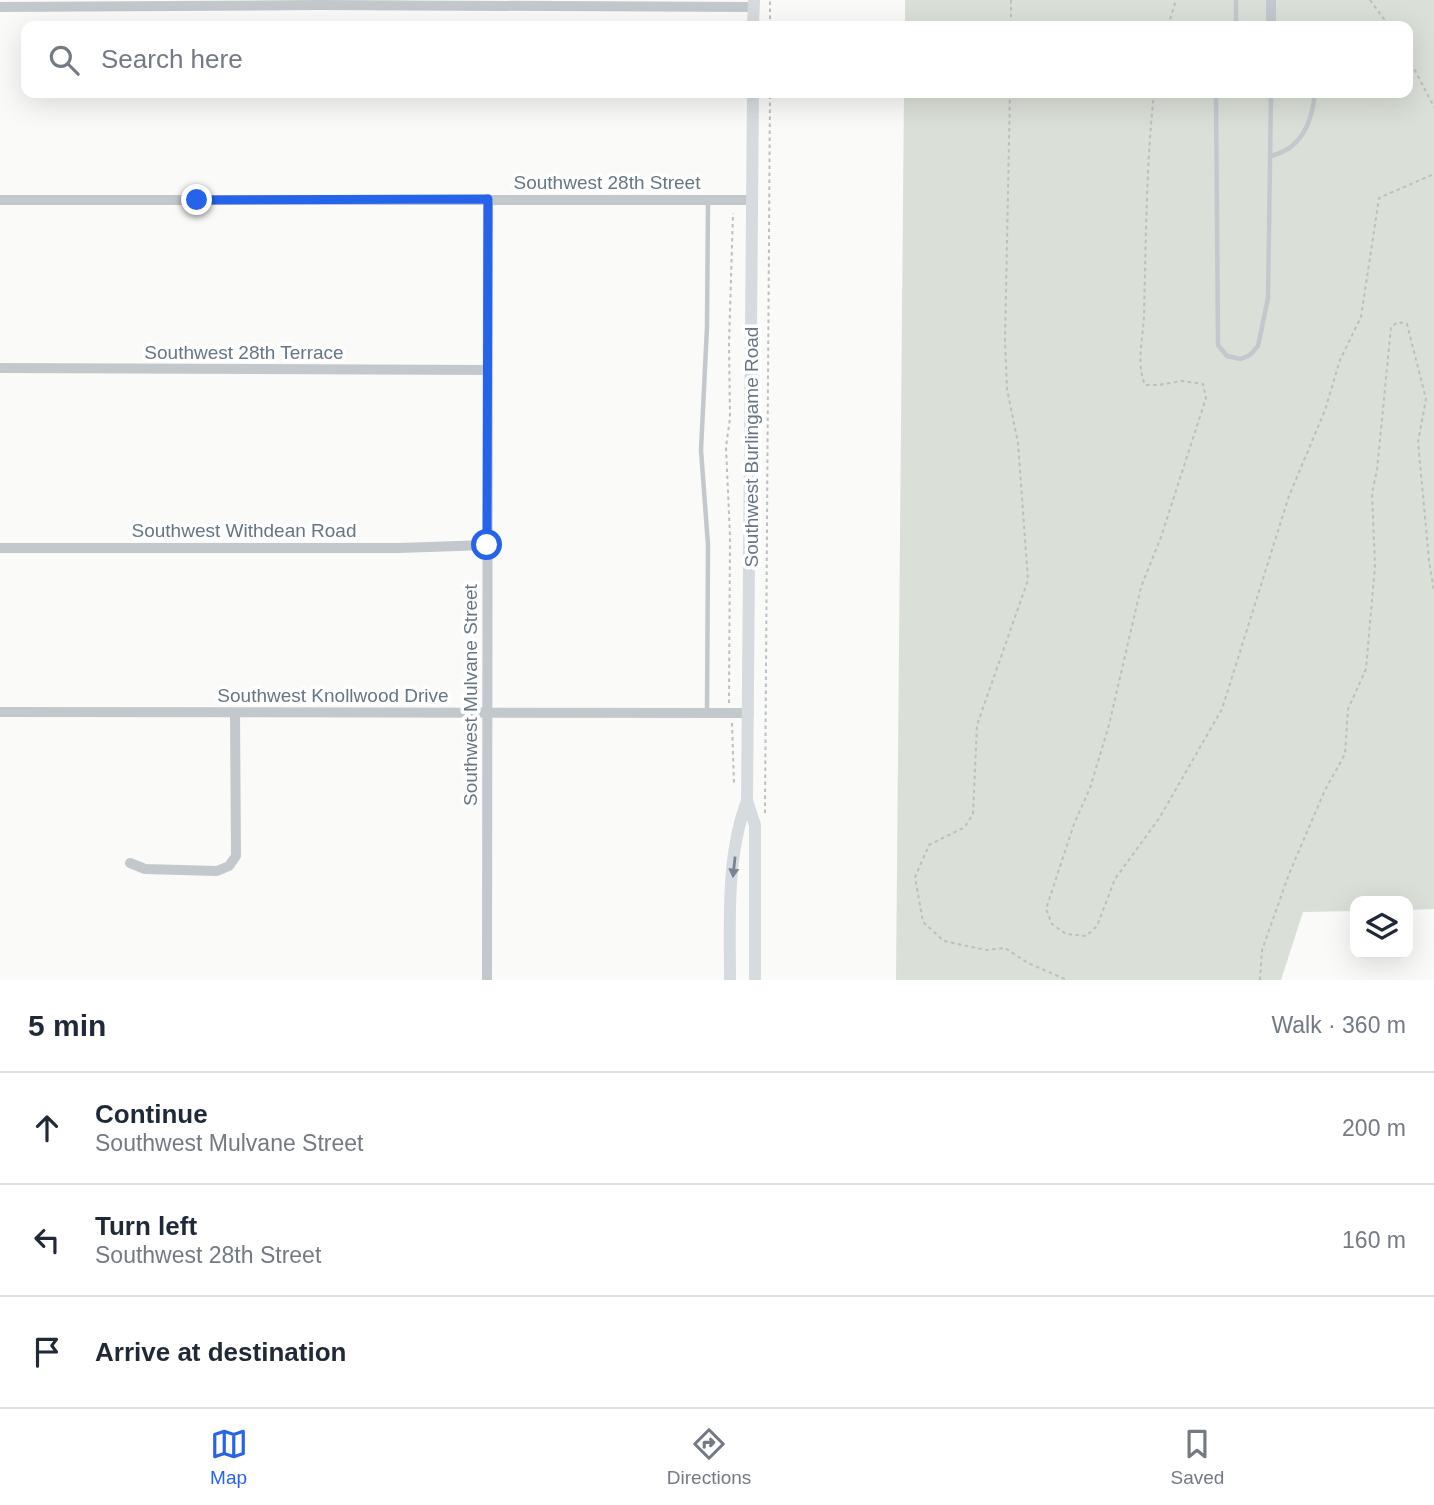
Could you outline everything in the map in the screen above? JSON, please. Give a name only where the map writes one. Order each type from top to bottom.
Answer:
[{"type":"main road","name":"Southwest Burlingame Road","points":[[730,980],[733,883],[740,820],[747,801],[753,98]]},
{"type":"main road","name":"Southwest Burlingame Road","points":[[747,801],[755,825],[755,980]]},
{"type":"street","points":[[1270,0],[1271,21]]},
{"type":"street","points":[[0,7],[219,3],[753,4]]},
{"type":"street","name":"Southwest Mulvane Street","points":[[487,980],[488,199]]},
{"type":"street","name":"Southwest 28th Street","points":[[0,200],[752,200]]},
{"type":"street","name":"Southwest 28th Terrace","points":[[0,368],[488,370]]},
{"type":"street","name":"Southwest Withdean Road","points":[[0,548],[399,548],[487,545]]},
{"type":"street","name":"Southwest Knollwood Drive","points":[[0,712],[749,713]]},
{"type":"street","points":[[130,863],[145,869],[217,871],[232,863],[236,856],[235,712]]},
{"type":"lane","points":[[1236,0],[1236,21]]},
{"type":"lane","points":[[1216,98],[1218,345],[1227,356],[1241,359],[1250,355],[1258,346],[1268,298],[1271,98]]},
{"type":"lane","points":[[1270,156],[1287,150],[1303,135],[1314,109],[1315,98]]},
{"type":"lane","points":[[707,713],[708,545],[701,450],[707,327],[708,200]]},
{"type":"path","points":[[770,0],[770,21]]},
{"type":"path","points":[[1011,0],[1012,21]]},
{"type":"path","points":[[1169,21],[1175,0]]},
{"type":"path","points":[[1370,0],[1385,21]]},
{"type":"path","points":[[1413,67],[1434,107]]},
{"type":"path","points":[[765,814],[770,98]]},
{"type":"path","points":[[1010,98],[1005,340],[1007,389],[1018,443],[1028,580],[977,725],[973,814],[965,827],[929,845],[915,877],[923,922],[944,941],[986,950],[1005,948],[1028,963],[1067,980]]},
{"type":"path","points":[[1154,98],[1144,243],[1144,317],[1140,373],[1145,385],[1182,381],[1203,384],[1206,397],[1161,537],[1141,587],[1109,725],[1090,788],[1074,824],[1046,909],[1052,924],[1066,934],[1086,936],[1097,926],[1115,879],[1160,817],[1222,709],[1289,496],[1325,410],[1340,359],[1362,317],[1379,198],[1434,174]]},
{"type":"path","points":[[733,213],[730,418],[726,447],[730,536],[729,697],[734,734],[734,794]]},
{"type":"path","points":[[1260,980],[1262,950],[1289,874],[1325,790],[1345,754],[1348,709],[1366,669],[1375,566],[1372,493],[1377,471],[1391,327],[1398,322],[1406,324],[1426,400],[1418,442],[1434,591]]},
{"type":"shaded area","points":[[905,0],[1434,0],[1434,909],[1413,910],[1413,896],[1350,896],[1350,911],[1303,912],[1281,980],[896,980],[904,98],[1413,98],[1413,21],[905,21]]},
{"type":"route","points":[[197,200],[488,199],[487,545]]}]
